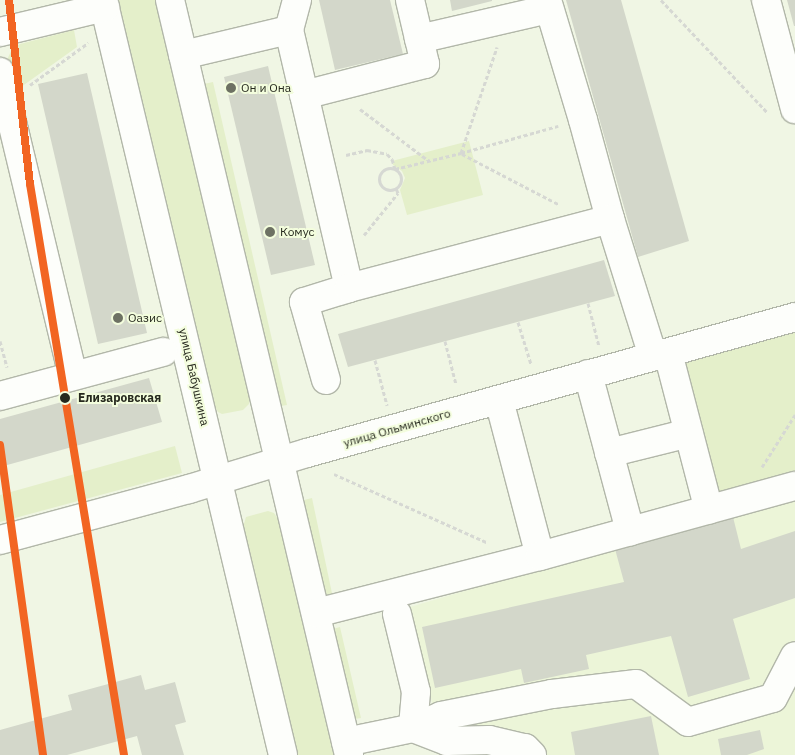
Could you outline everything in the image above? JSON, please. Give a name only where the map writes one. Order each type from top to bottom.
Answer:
[{"type":"street","points":[[170,0],[347,748],[413,728],[441,716],[552,694],[636,684],[688,722],[774,698],[795,656]]},
{"type":"street","points":[[297,0],[289,30],[349,288]]},
{"type":"street","points":[[304,95],[425,64],[410,0]]},
{"type":"street","points":[[766,0],[795,109]]},
{"type":"street","points":[[0,32],[104,4]]},
{"type":"street","name":"улица Бабушкина","points":[[104,4],[219,480],[283,755]]},
{"type":"street","points":[[419,39],[548,4],[610,219],[689,433],[709,510]]},
{"type":"street","points":[[183,55],[289,30]]},
{"type":"street","points":[[0,72],[73,375]]},
{"type":"street","points":[[326,380],[304,302],[349,288],[610,219]]},
{"type":"street","name":"улица Ольминского","points":[[0,540],[795,317]]},
{"type":"street","points":[[0,396],[163,352]]},
{"type":"street","points":[[596,372],[610,453],[630,532]]},
{"type":"street","points":[[499,400],[540,556]]},
{"type":"street","points":[[610,453],[689,433]]},
{"type":"street","points":[[316,612],[540,556],[795,486]]},
{"type":"street","points":[[397,614],[416,692],[413,728]]},
{"type":"street","points":[[413,728],[448,741],[490,740],[524,748],[532,755]]},
{"type":"path","points":[[661,0],[769,113]]},
{"type":"path","points":[[7,102],[88,42]]},
{"type":"path","points":[[461,154],[498,45]]},
{"type":"path","points":[[332,88],[429,161]]},
{"type":"path","points":[[396,188],[385,189],[379,180],[384,170],[461,154],[583,120]]},
{"type":"path","points":[[319,161],[367,150],[379,152],[387,154],[392,159],[395,169],[401,178],[396,188],[398,193],[369,231],[341,254]]},
{"type":"path","points":[[461,154],[567,209]]},
{"type":"path","points":[[588,303],[596,372]]},
{"type":"path","points":[[518,322],[538,388]]},
{"type":"path","points":[[445,341],[463,409]]},
{"type":"path","points":[[375,360],[393,429]]},
{"type":"path","points":[[741,501],[795,415]]},
{"type":"path","points":[[328,474],[336,474],[489,543]]},
{"type":"shaded area","points":[[118,0],[156,0],[250,398],[249,404],[243,410],[222,414],[218,412],[213,403]]},
{"type":"shaded area","points":[[74,30],[77,47],[14,92],[6,62],[12,49],[20,44]]},
{"type":"shaded area","points":[[213,82],[287,405],[281,406],[204,84]]},
{"type":"shaded area","points":[[469,141],[483,195],[407,215],[400,190],[405,178],[402,171],[393,165],[392,161]]},
{"type":"shaded area","points":[[795,331],[795,476],[717,497],[680,363]]},
{"type":"shaded area","points":[[175,446],[182,473],[0,522],[0,495]]},
{"type":"shaded area","points":[[795,497],[795,755],[444,755],[410,607],[732,513]]},
{"type":"shaded area","points":[[312,498],[333,598],[326,599],[304,500]]},
{"type":"shaded area","points":[[268,511],[274,513],[278,519],[334,755],[296,755],[243,527],[246,517]]},
{"type":"shaded area","points":[[340,627],[361,718],[355,719],[333,629]]},
{"type":"building","points":[[319,0],[390,0],[403,54],[335,70]]},
{"type":"building","points":[[450,0],[492,0],[492,1],[452,11]]},
{"type":"building","points":[[566,0],[621,0],[689,241],[638,257]]},
{"type":"building","points":[[787,0],[795,0],[795,26],[794,26]]},
{"type":"building","points":[[268,66],[315,265],[271,275],[224,77]]},
{"type":"building","points":[[87,73],[147,333],[98,344],[38,84]]},
{"type":"building","points":[[604,260],[615,296],[348,367],[338,334]]},
{"type":"building","points":[[149,378],[162,422],[0,467],[0,419]]},
{"type":"building","points":[[733,517],[741,549],[795,531],[795,598],[733,619],[750,679],[688,697],[671,636],[586,655],[589,669],[524,683],[521,669],[435,688],[422,627],[624,582],[615,549]]},
{"type":"building","points":[[141,675],[145,690],[175,682],[186,722],[175,725],[184,755],[142,755],[137,736],[67,755],[0,755],[0,730],[72,710],[68,695]]},
{"type":"building","points":[[651,716],[659,755],[575,755],[571,732]]},
{"type":"building","points":[[760,730],[764,749],[747,755],[721,755],[718,739]]},
{"type":"transit line","points":[[9,0],[30,184],[124,755]]},
{"type":"transit line","points":[[0,445],[43,755]]},
{"type":"place","name":"Он и Она","points":[[231,88]]},
{"type":"place","name":"Комус","points":[[270,232]]},
{"type":"place","name":"Оазис","points":[[118,318]]},
{"type":"place","name":"Елизаровская","points":[[65,398]]}]
